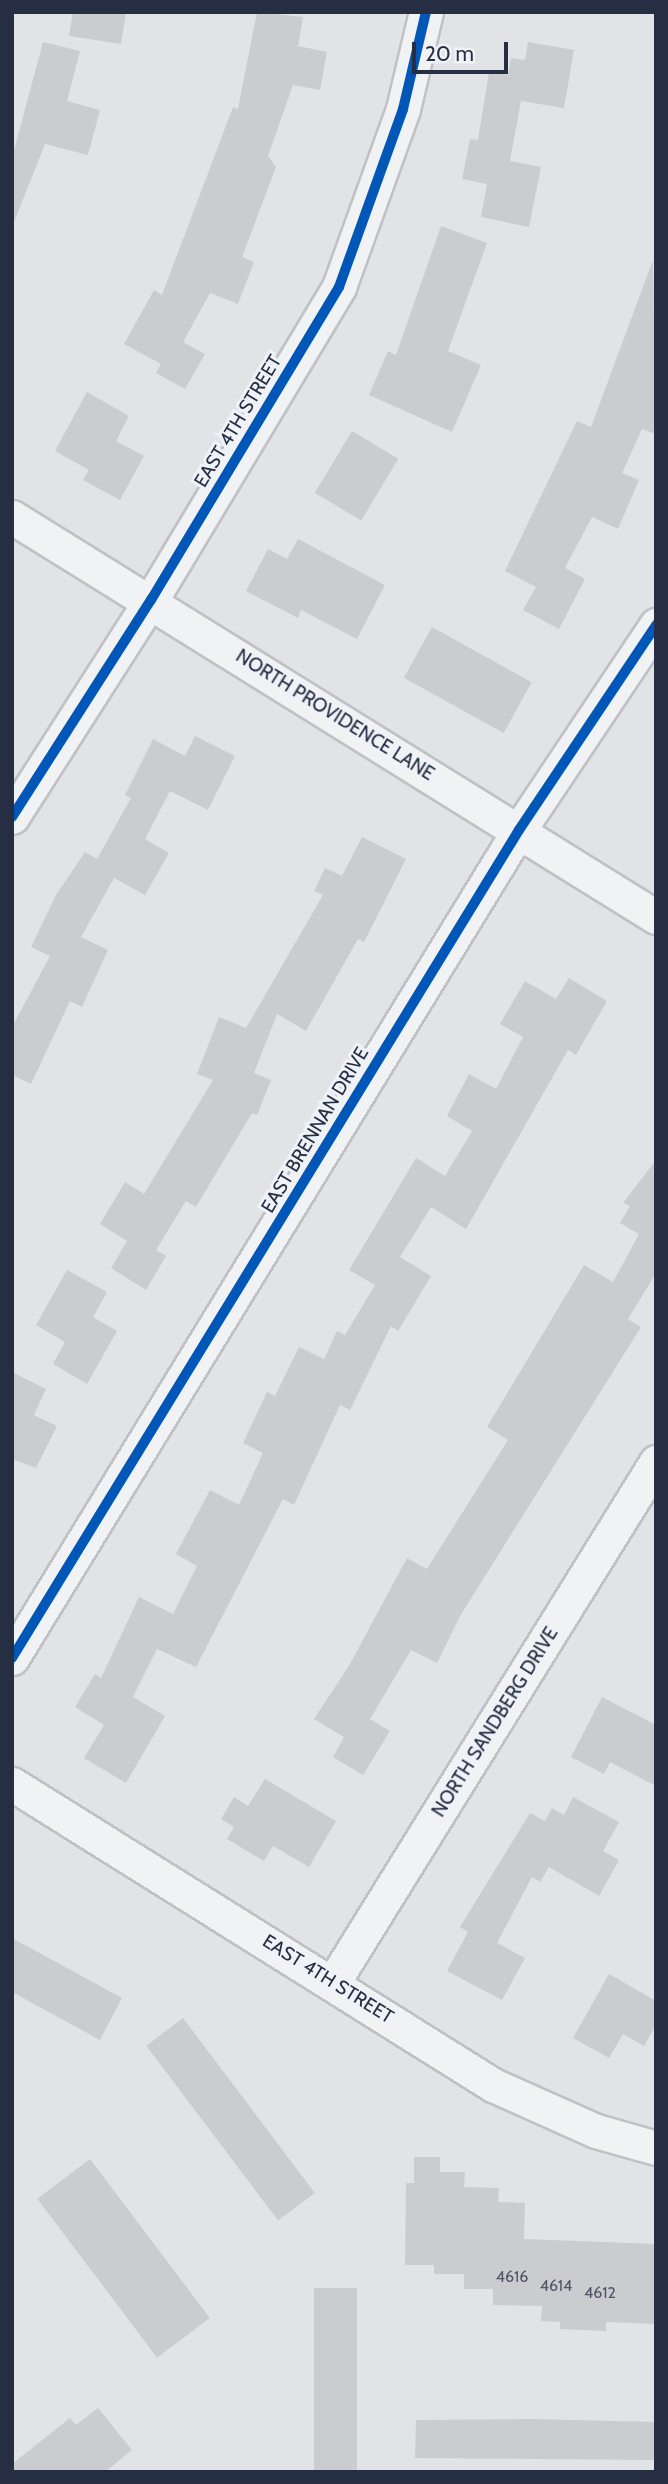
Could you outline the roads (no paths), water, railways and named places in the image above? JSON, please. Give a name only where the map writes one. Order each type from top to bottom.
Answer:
[{"type":"street","name":"EAST 4TH STREET","points":[[12,817],[151,600],[339,286],[403,109],[426,12]]},
{"type":"street","name":"NORTH PROVIDENCE LANE","points":[[12,517],[151,600],[656,917]]},
{"type":"street","name":"EAST BRENNAN DRIVE","points":[[12,1658],[519,830],[656,625]]},
{"type":"street","name":"NORTH SANDBERG DRIVE","points":[[334,1981],[656,1462]]},
{"type":"street","name":"EAST 4TH STREET","points":[[12,1784],[334,1981],[493,2085],[596,2131],[656,2148]]}]
